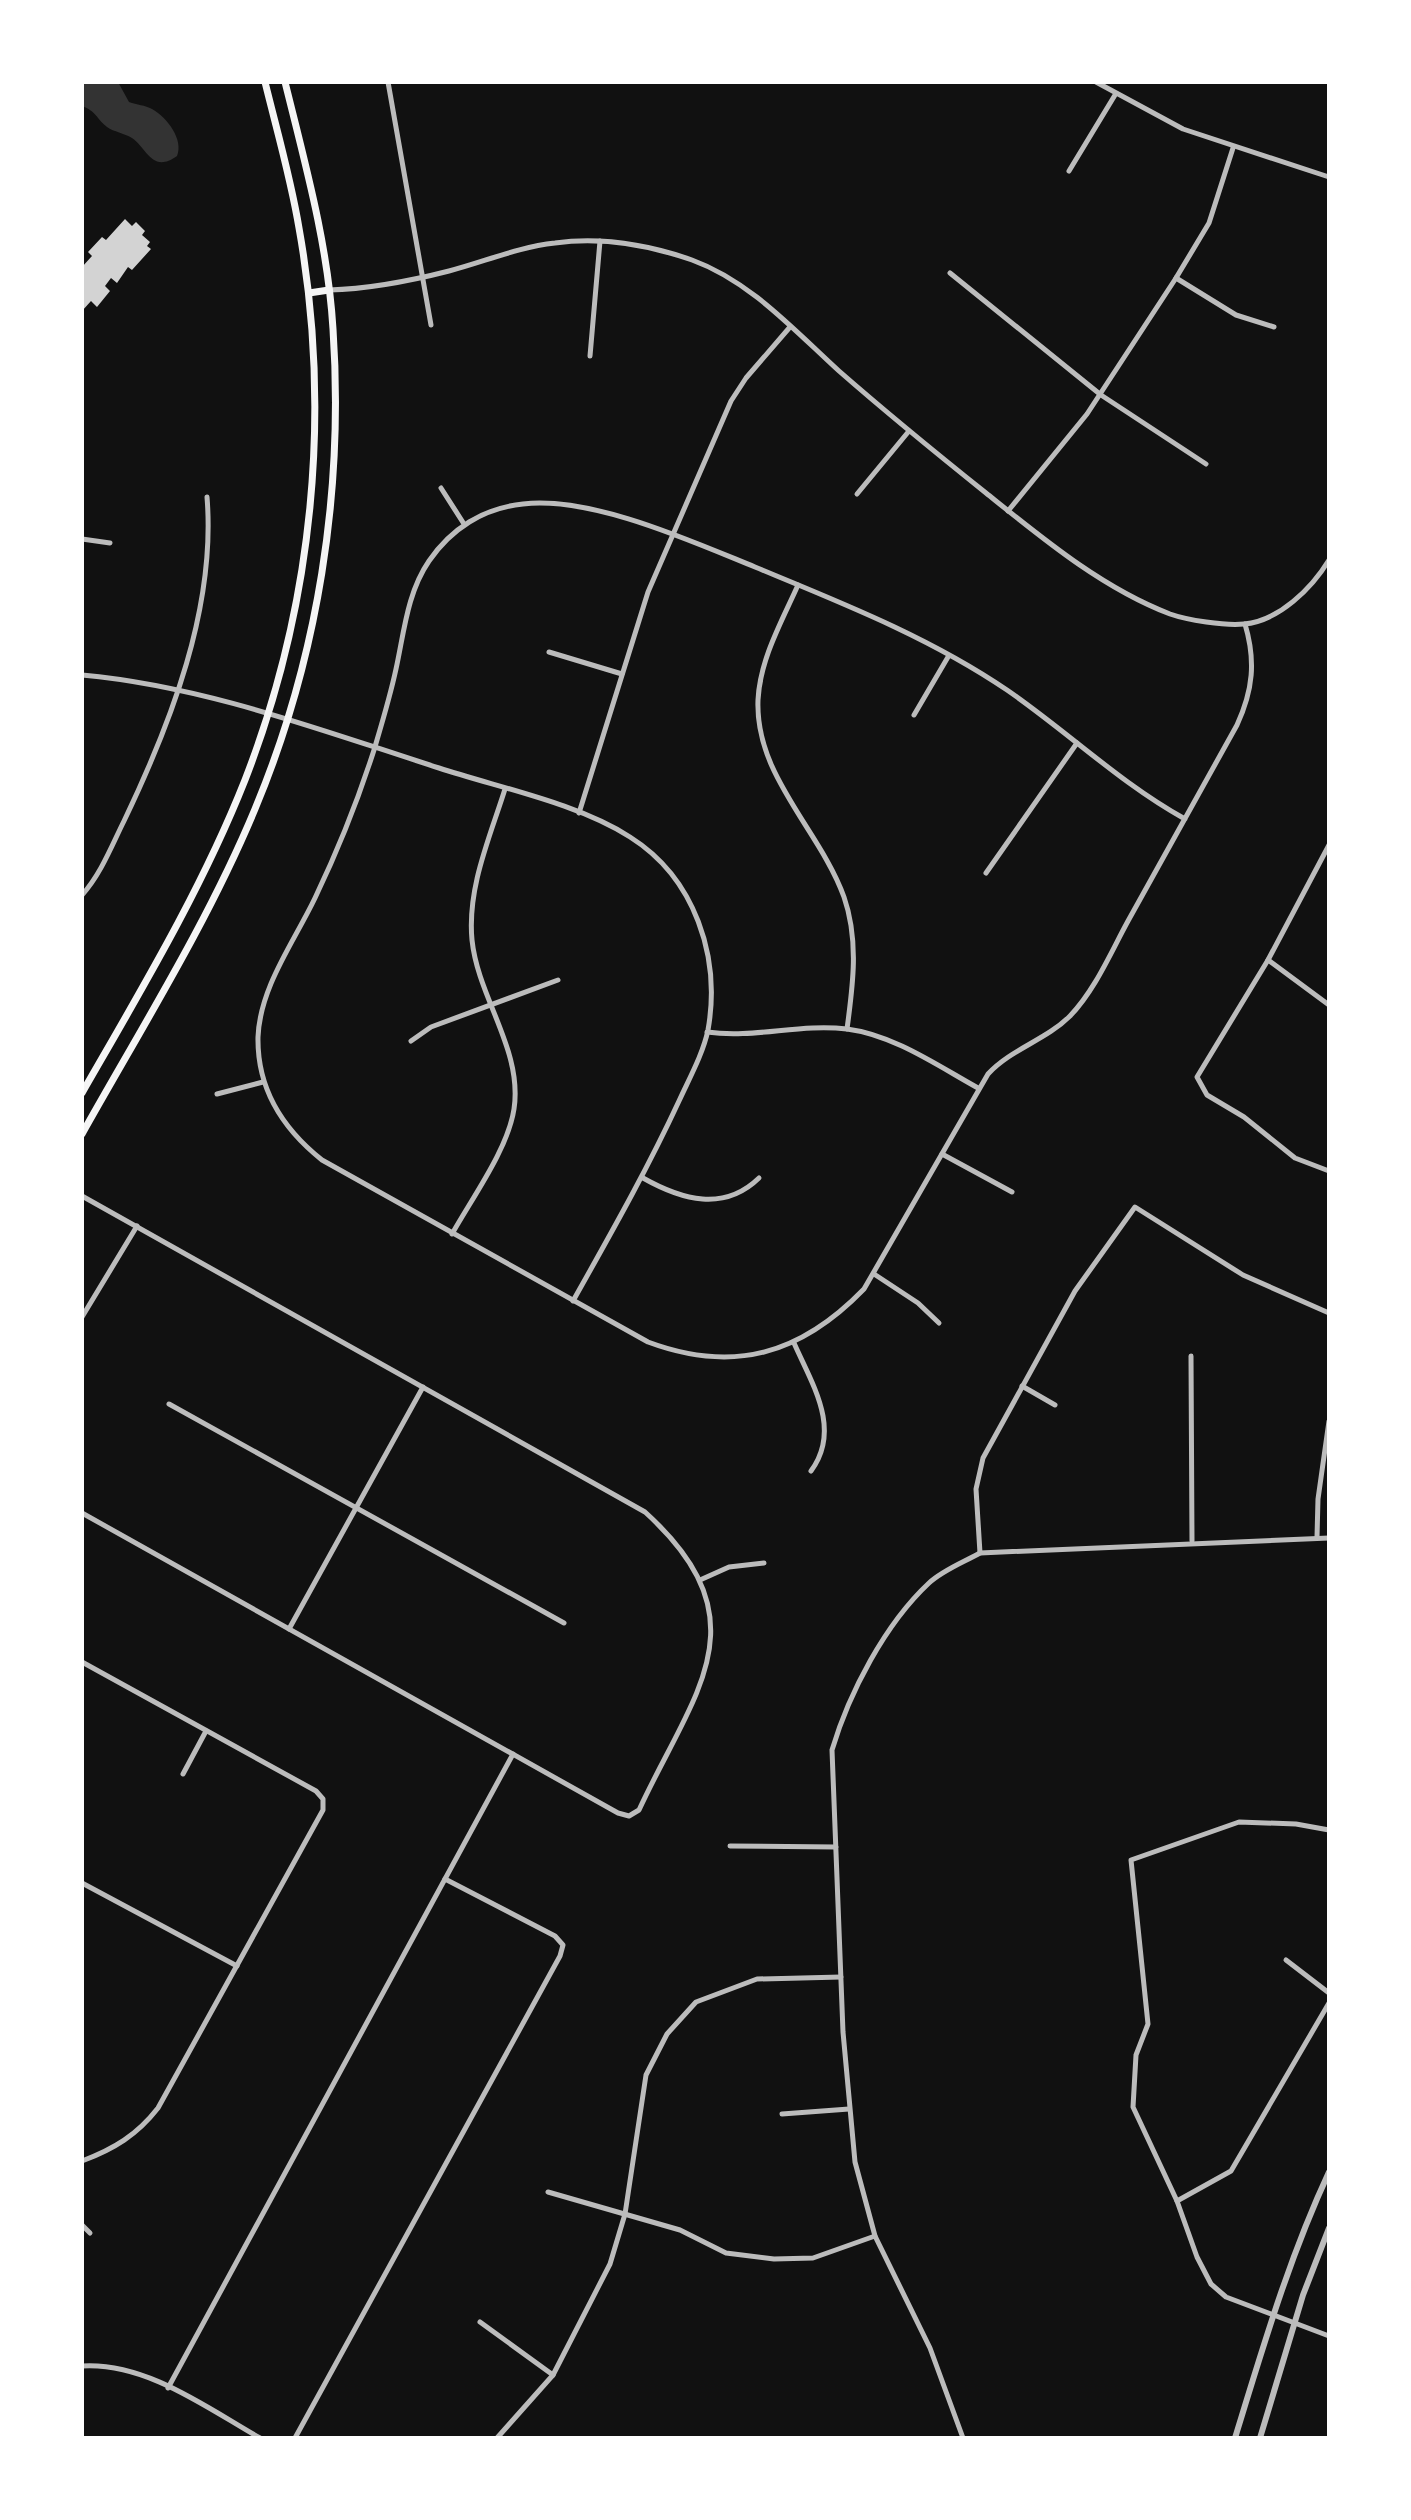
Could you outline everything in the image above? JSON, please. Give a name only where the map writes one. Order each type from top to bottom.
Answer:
[{"type":"main road","points":[[82,1093],[204,871],[245,780],[266,715],[302,576],[314,473],[314,381],[309,293],[299,227],[265,82]]},
{"type":"main road","points":[[82,1134],[215,895],[255,810],[287,721],[310,640],[328,528],[335,417],[333,327],[318,223],[285,82]]},
{"type":"main road","points":[[309,293],[329,290]]},
{"type":"street","points":[[388,82],[431,325]]},
{"type":"street","points":[[1096,82],[1115,95],[1183,130],[1329,177]]},
{"type":"street","points":[[1069,171],[1115,95]]},
{"type":"street","points":[[1009,511],[1101,395],[1209,223],[1233,148]]},
{"type":"street","points":[[329,290],[422,278],[532,246],[600,241],[646,247],[714,270],[751,294],[909,431],[1009,511],[1077,562],[1160,610],[1195,620],[1245,624],[1296,600],[1317,579],[1329,560]]},
{"type":"street","points":[[590,356],[600,241]]},
{"type":"street","points":[[950,273],[1101,395],[1206,464]]},
{"type":"street","points":[[1175,278],[1236,315],[1274,327]]},
{"type":"street","points":[[579,813],[648,592],[672,534],[731,401],[746,378],[790,327]]},
{"type":"street","points":[[857,494],[909,431]]},
{"type":"street","points":[[441,488],[464,524]]},
{"type":"street","points":[[82,895],[107,855],[150,765],[177,690],[204,577],[209,540],[207,497]]},
{"type":"street","points":[[1185,819],[1128,784],[1007,691],[882,619],[672,534],[578,507],[540,503],[497,509],[464,524],[439,548],[414,591],[374,748],[333,858],[262,1008],[258,1041],[263,1082],[281,1118],[315,1155],[648,1342],[691,1354],[738,1357],[779,1349],[794,1343],[835,1317],[874,1274],[978,1088],[999,1062],[1057,1027],[1080,1004],[1185,819],[1237,725],[1250,693],[1253,662],[1245,624]]},
{"type":"street","points":[[82,539],[110,542]]},
{"type":"street","points":[[798,584],[763,670],[758,699],[759,723],[773,768],[844,897],[852,929],[854,956],[847,1029]]},
{"type":"street","points":[[549,652],[622,674]]},
{"type":"street","points":[[914,715],[948,657]]},
{"type":"street","points":[[82,675],[133,679],[177,690],[287,721],[579,813],[632,838],[650,852],[681,888],[698,920],[708,952],[711,989],[707,1032],[643,1178],[573,1301]]},
{"type":"street","points":[[986,873],[1077,743]]},
{"type":"street","points":[[452,1234],[495,1156],[514,1111],[512,1066],[489,1004],[472,940],[472,908],[478,872],[505,789]]},
{"type":"street","points":[[1328,848],[1268,960],[1197,1077],[1207,1095],[1244,1117],[1295,1158],[1329,1171]]},
{"type":"street","points":[[1268,960],[1329,1005]]},
{"type":"street","points":[[411,1041],[431,1027],[558,980]]},
{"type":"street","points":[[707,1032],[741,1035],[847,1029],[882,1038],[911,1051],[978,1088]]},
{"type":"street","points":[[217,1094],[263,1082]]},
{"type":"street","points":[[942,1154],[1012,1192]]},
{"type":"street","points":[[643,1178],[690,1199],[714,1200],[737,1195],[759,1178]]},
{"type":"street","points":[[82,1196],[645,1511],[676,1542],[700,1580],[706,1601],[709,1643],[702,1683],[686,1721],[639,1810],[629,1816],[618,1813],[82,1513]]},
{"type":"street","points":[[980,1553],[976,1489],[984,1458],[1075,1291],[1135,1207],[1243,1275],[1329,1313]]},
{"type":"street","points":[[82,1317],[138,1226]]},
{"type":"street","points":[[874,1274],[918,1303],[939,1323]]},
{"type":"street","points":[[794,1343],[825,1420],[824,1446],[811,1471]]},
{"type":"street","points":[[1191,1356],[1192,1541]]},
{"type":"street","points":[[1022,1386],[1055,1405]]},
{"type":"street","points":[[289,1629],[423,1387]]},
{"type":"street","points":[[169,1404],[564,1623]]},
{"type":"street","points":[[1317,1537],[1318,1499],[1329,1421]]},
{"type":"street","points":[[964,2438],[930,2348],[875,2236],[855,2162],[841,1977],[832,1750],[845,1708],[902,1612],[931,1581],[980,1553],[1192,1541],[1329,1538]]},
{"type":"street","points":[[700,1580],[729,1567],[764,1563]]},
{"type":"street","points":[[82,1662],[316,1791],[323,1800],[323,1810],[168,2091],[147,2122],[119,2145],[82,2161]]},
{"type":"street","points":[[183,1774],[206,1731]]},
{"type":"street","points":[[168,2388],[513,1755]]},
{"type":"street","points":[[1329,1830],[1296,1824],[1239,1822],[1131,1860],[1148,2024],[1136,2055],[1133,2107],[1177,2201],[1197,2257],[1211,2284],[1226,2297],[1329,2336]]},
{"type":"street","points":[[730,1846],[836,1847]]},
{"type":"street","points":[[295,2438],[560,1956],[563,1945],[555,1936],[445,1879]]},
{"type":"street","points":[[82,1883],[237,1966]]},
{"type":"street","points":[[1286,1960],[1329,1993]]},
{"type":"street","points":[[497,2438],[553,2375],[610,2264],[625,2214],[646,2075],[667,2034],[696,2002],[757,1979],[841,1977]]},
{"type":"street","points":[[1177,2201],[1231,2171],[1329,2003]]},
{"type":"street","points":[[782,2114],[849,2109]]},
{"type":"street","points":[[1236,2438],[1296,2246],[1329,2172]]},
{"type":"street","points":[[548,2192],[680,2230],[726,2253],[775,2259],[813,2258],[875,2236]]},
{"type":"street","points":[[82,2225],[90,2233]]},
{"type":"street","points":[[1260,2438],[1294,2323],[1329,2228]]},
{"type":"street","points":[[480,2322],[553,2375]]},
{"type":"street","points":[[82,2366],[119,2368],[168,2388],[260,2438]]},
{"type":"shaded area","points":[[82,82],[118,82],[129,102],[158,113],[176,136],[179,150],[177,156],[169,161],[156,161],[132,138],[107,127],[93,112],[82,106]]},
{"type":"building","points":[[125,219],[132,226],[136,222],[145,231],[142,235],[150,242],[147,246],[151,249],[132,270],[128,267],[117,283],[111,278],[105,286],[110,291],[97,307],[91,301],[82,311],[82,267],[92,256],[88,252],[102,237],[106,240]]}]
